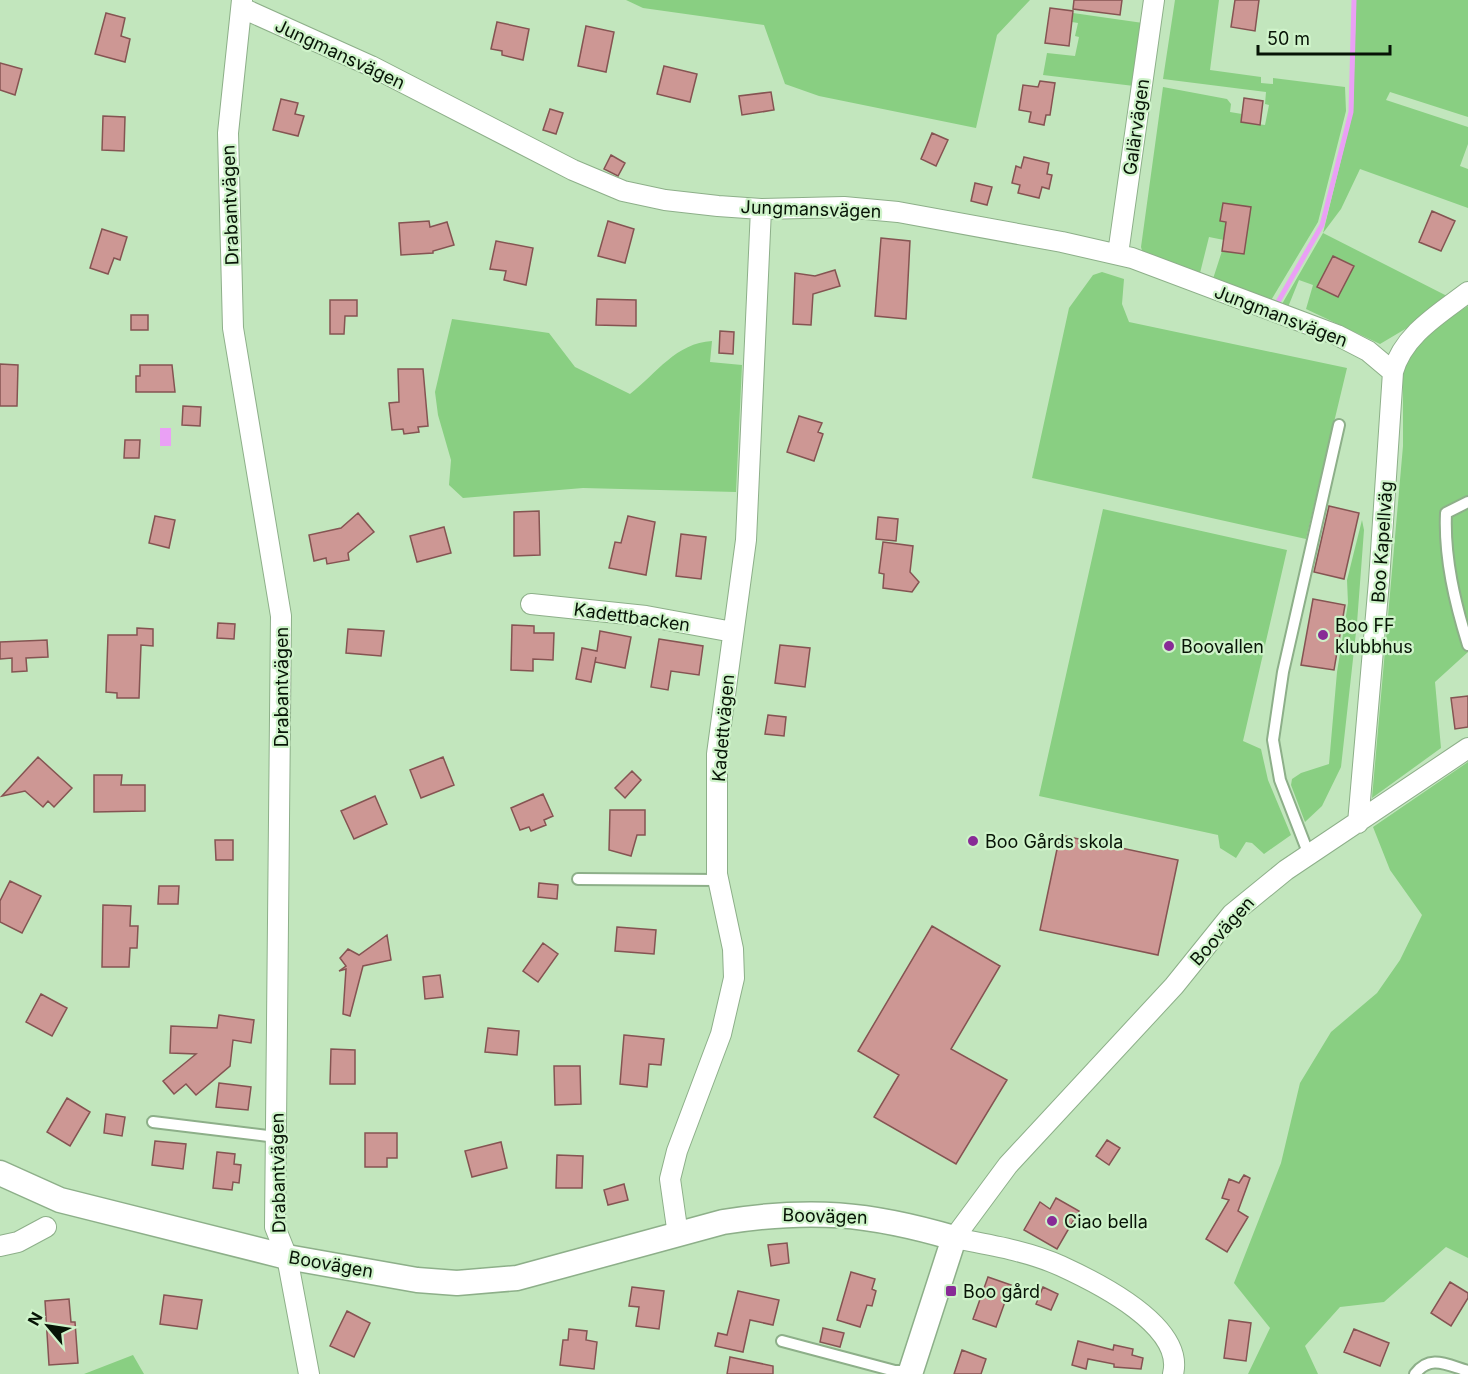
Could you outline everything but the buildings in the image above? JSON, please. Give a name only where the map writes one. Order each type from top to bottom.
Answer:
[{"type":"street","name":"Galärvägen","points":[[1118,254],[1154,0]]},
{"type":"street","name":"Jungmansvägen","points":[[242,4],[602,184],[664,200],[761,209],[844,207],[898,212],[1118,254],[1337,335],[1368,351],[1393,372]]},
{"type":"street","name":"Drabantvägen","points":[[242,4],[228,133],[233,328],[280,616],[275,1227],[287,1257],[309,1374]]},
{"type":"street","name":"Kadettvägen","points":[[678,1235],[671,1204],[670,1179],[677,1151],[721,1034],[734,978],[733,949],[718,880],[717,754],[743,575],[751,468],[754,334],[761,209]]},
{"type":"street","name":"Boo Kapellväg","points":[[1358,823],[1379,581],[1393,372],[1401,351],[1410,339],[1468,292]]},
{"type":"street","name":"Kadettbacken","points":[[531,604],[646,616],[733,632]]},
{"type":"street","name":"Boovägen","points":[[0,1173],[60,1200],[287,1257],[417,1280],[457,1283],[518,1278],[723,1222],[789,1213],[830,1213],[891,1221],[954,1238],[1008,1165],[1174,986],[1232,914],[1257,892],[1309,855],[1468,748]]},
{"type":"street","points":[[0,1246],[18,1242],[46,1227]]},
{"type":"street","points":[[910,1372],[954,1238],[1000,1247],[1060,1266],[1116,1295],[1144,1316],[1168,1339],[1176,1362],[1173,1374]]},
{"type":"lane","points":[[1309,855],[1280,780],[1272,740],[1283,672],[1339,425]]},
{"type":"lane","points":[[1468,502],[1446,513],[1445,537],[1456,608],[1468,645]]},
{"type":"lane","points":[[578,879],[718,880]]},
{"type":"lane","points":[[153,1122],[276,1137]]},
{"type":"lane","points":[[782,1341],[895,1371],[910,1372]]},
{"type":"lane","points":[[1415,1374],[1423,1364],[1432,1361],[1468,1371]]},
{"type":"green space","points":[[626,0],[1030,0],[997,35],[976,128],[819,96],[785,84],[764,25],[643,8]]},
{"type":"green space","points":[[1175,0],[1219,0],[1210,70],[1261,77],[1261,83],[1273,84],[1273,78],[1345,87],[1346,111],[1318,222],[1270,302],[1212,282],[1222,251],[1244,254],[1250,207],[1223,203],[1220,220],[1226,222],[1224,240],[1209,237],[1199,277],[1143,254],[1141,247],[1163,87],[1227,99],[1231,104],[1230,112],[1242,114],[1241,122],[1265,125],[1269,105],[1265,104],[1266,92],[1163,79]]},
{"type":"green space","points":[[1356,0],[1468,0],[1468,117],[1390,92],[1386,100],[1468,127],[1468,144],[1460,166],[1468,169],[1468,208],[1360,169],[1341,209],[1323,233],[1353,111]]},
{"type":"green space","points":[[1073,13],[1143,23],[1134,86],[1043,75],[1047,53],[1075,56],[1079,37],[1075,36],[1078,23],[1072,22]]},
{"type":"green space","points":[[1323,233],[1451,298],[1439,309],[1380,344],[1306,309],[1313,285],[1299,280],[1288,307],[1282,304]],"holes":[[[1333,256],[1353,266],[1338,297],[1317,287]]]},
{"type":"green space","points":[[1102,272],[1124,279],[1122,304],[1129,322],[1347,368],[1306,539],[1032,478],[1069,308],[1093,275]]},
{"type":"green space","points":[[1468,306],[1468,652],[1435,682],[1441,748],[1372,798],[1403,446],[1403,366],[1414,346],[1432,329]]},
{"type":"green space","points":[[452,319],[549,333],[575,367],[630,394],[677,353],[699,343],[712,341],[710,362],[742,365],[736,492],[583,488],[463,498],[449,485],[451,460],[438,415],[435,392]]},
{"type":"green space","name":"Boovallen","points":[[1103,509],[1287,550],[1243,741],[1261,749],[1268,780],[1291,835],[1264,854],[1252,843],[1246,842],[1236,858],[1220,848],[1218,835],[1039,796]]},
{"type":"green space","points":[[1362,520],[1364,530],[1357,623],[1341,767],[1322,806],[1305,822],[1291,785],[1292,779],[1301,773],[1329,764],[1337,672],[1348,603],[1347,580]]},
{"type":"green space","points":[[1468,762],[1468,1258],[1446,1247],[1384,1302],[1340,1307],[1305,1346],[1318,1374],[1248,1374],[1270,1328],[1234,1283],[1281,1163],[1300,1083],[1331,1032],[1377,993],[1400,960],[1422,915],[1390,870],[1373,827]]},
{"type":"green space","points":[[133,1355],[144,1374],[84,1374]]},
{"type":"shaded area","points":[[160,428],[171,428],[171,446],[160,446]]},
{"type":"waterway","points":[[1278,302],[1322,225],[1351,112],[1354,0]]},
{"type":"place","name":"Boo FF klubbhus","points":[[1323,635]]},
{"type":"place","name":"Boovallen","points":[[1169,646]]},
{"type":"place","name":"Boo Gårds skola","points":[[973,841]]},
{"type":"place","name":"Ciao bella","points":[[1052,1221]]},
{"type":"place","name":"Boo gård","points":[[951,1291]]}]
